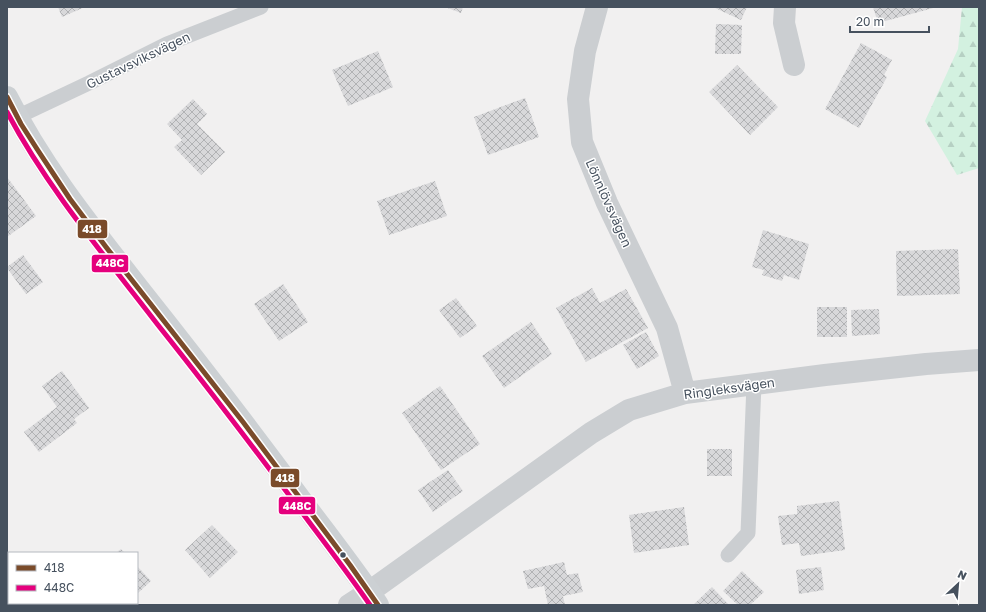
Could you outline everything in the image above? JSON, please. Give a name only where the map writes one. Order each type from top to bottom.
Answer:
[{"type":"street","name":"Lönnlövsvägen","points":[[597,7],[585,52],[578,99],[582,142],[607,203],[666,328],[685,393]]},
{"type":"street","points":[[785,7],[784,23],[794,65]]},
{"type":"street","points":[[7,97],[17,117],[54,176],[267,454],[374,599]]},
{"type":"street","name":"Ringleksvägen","points":[[349,605],[374,599],[591,433],[629,410],[685,393],[926,364],[979,360]]},
{"type":"lane","name":"Gustavsviksvägen","points":[[17,117],[167,44],[261,7]]},
{"type":"lane","points":[[728,555],[748,533],[754,384]]},
{"type":"green space","points":[[962,7],[979,7],[979,168],[957,175],[925,121],[958,49]]},
{"type":"building","points":[[58,7],[85,7],[62,17]]},
{"type":"building","points":[[445,7],[463,7],[461,13]]},
{"type":"building","points":[[713,7],[747,7],[741,20]]},
{"type":"building","points":[[873,7],[937,7],[878,23]]},
{"type":"building","points":[[716,24],[742,25],[741,54],[715,54]]},
{"type":"building","points":[[861,43],[892,60],[884,75],[887,77],[859,128],[825,109]]},
{"type":"building","points":[[378,51],[393,87],[348,106],[332,70]]},
{"type":"building","points":[[737,65],[778,107],[750,135],[709,92]]},
{"type":"building","points":[[525,98],[539,137],[488,155],[474,117]]},
{"type":"building","points":[[193,99],[207,114],[197,124],[225,152],[201,175],[174,147],[182,140],[167,124]]},
{"type":"building","points":[[7,177],[36,216],[7,237]]},
{"type":"building","points":[[435,181],[447,216],[389,235],[377,201]]},
{"type":"building","points":[[763,230],[809,244],[799,280],[784,275],[782,281],[762,275],[764,270],[752,267]]},
{"type":"building","points":[[958,249],[960,294],[897,296],[896,251]]},
{"type":"building","points":[[23,255],[43,282],[26,294],[7,268]]},
{"type":"building","points":[[283,284],[308,322],[279,341],[254,304]]},
{"type":"building","points":[[592,288],[600,303],[626,289],[648,328],[586,362],[556,308]]},
{"type":"building","points":[[456,298],[477,326],[460,338],[439,310]]},
{"type":"building","points":[[817,307],[847,307],[847,337],[817,337]]},
{"type":"building","points":[[879,309],[880,334],[852,336],[851,310]]},
{"type":"building","points":[[531,322],[552,354],[504,388],[482,356]]},
{"type":"building","points":[[646,332],[659,356],[637,369],[623,345]]},
{"type":"building","points":[[62,371],[89,408],[74,419],[77,423],[39,452],[24,432],[57,407],[42,386]]},
{"type":"building","points":[[440,386],[480,444],[441,470],[402,413]]},
{"type":"building","points":[[707,449],[732,449],[732,476],[707,476]]},
{"type":"building","points":[[448,470],[463,491],[433,512],[418,490]]},
{"type":"building","points":[[839,501],[845,550],[801,556],[799,543],[782,545],[778,516],[797,514],[797,506]]},
{"type":"building","points":[[684,507],[689,545],[634,553],[629,515]]},
{"type":"building","points":[[212,525],[238,552],[210,578],[185,550]]},
{"type":"building","points":[[121,549],[124,552],[117,552]]},
{"type":"building","points":[[564,562],[567,575],[578,573],[583,592],[563,596],[565,605],[548,605],[544,586],[528,589],[523,571]]},
{"type":"building","points":[[138,567],[151,581],[138,593]]},
{"type":"building","points":[[821,567],[824,590],[799,594],[796,570]]},
{"type":"building","points":[[742,571],[764,592],[750,605],[738,605],[723,591]]},
{"type":"building","points":[[712,587],[729,605],[693,605]]},
{"type":"building","points":[[76,604],[126,604],[125,605]]},
{"type":"transit line","name":"418","points":[[7,97],[21,124],[70,199],[243,422],[350,565],[378,605]]},
{"type":"transit line","name":"448C","points":[[7,112],[40,168],[78,222],[193,369],[370,605]]}]
